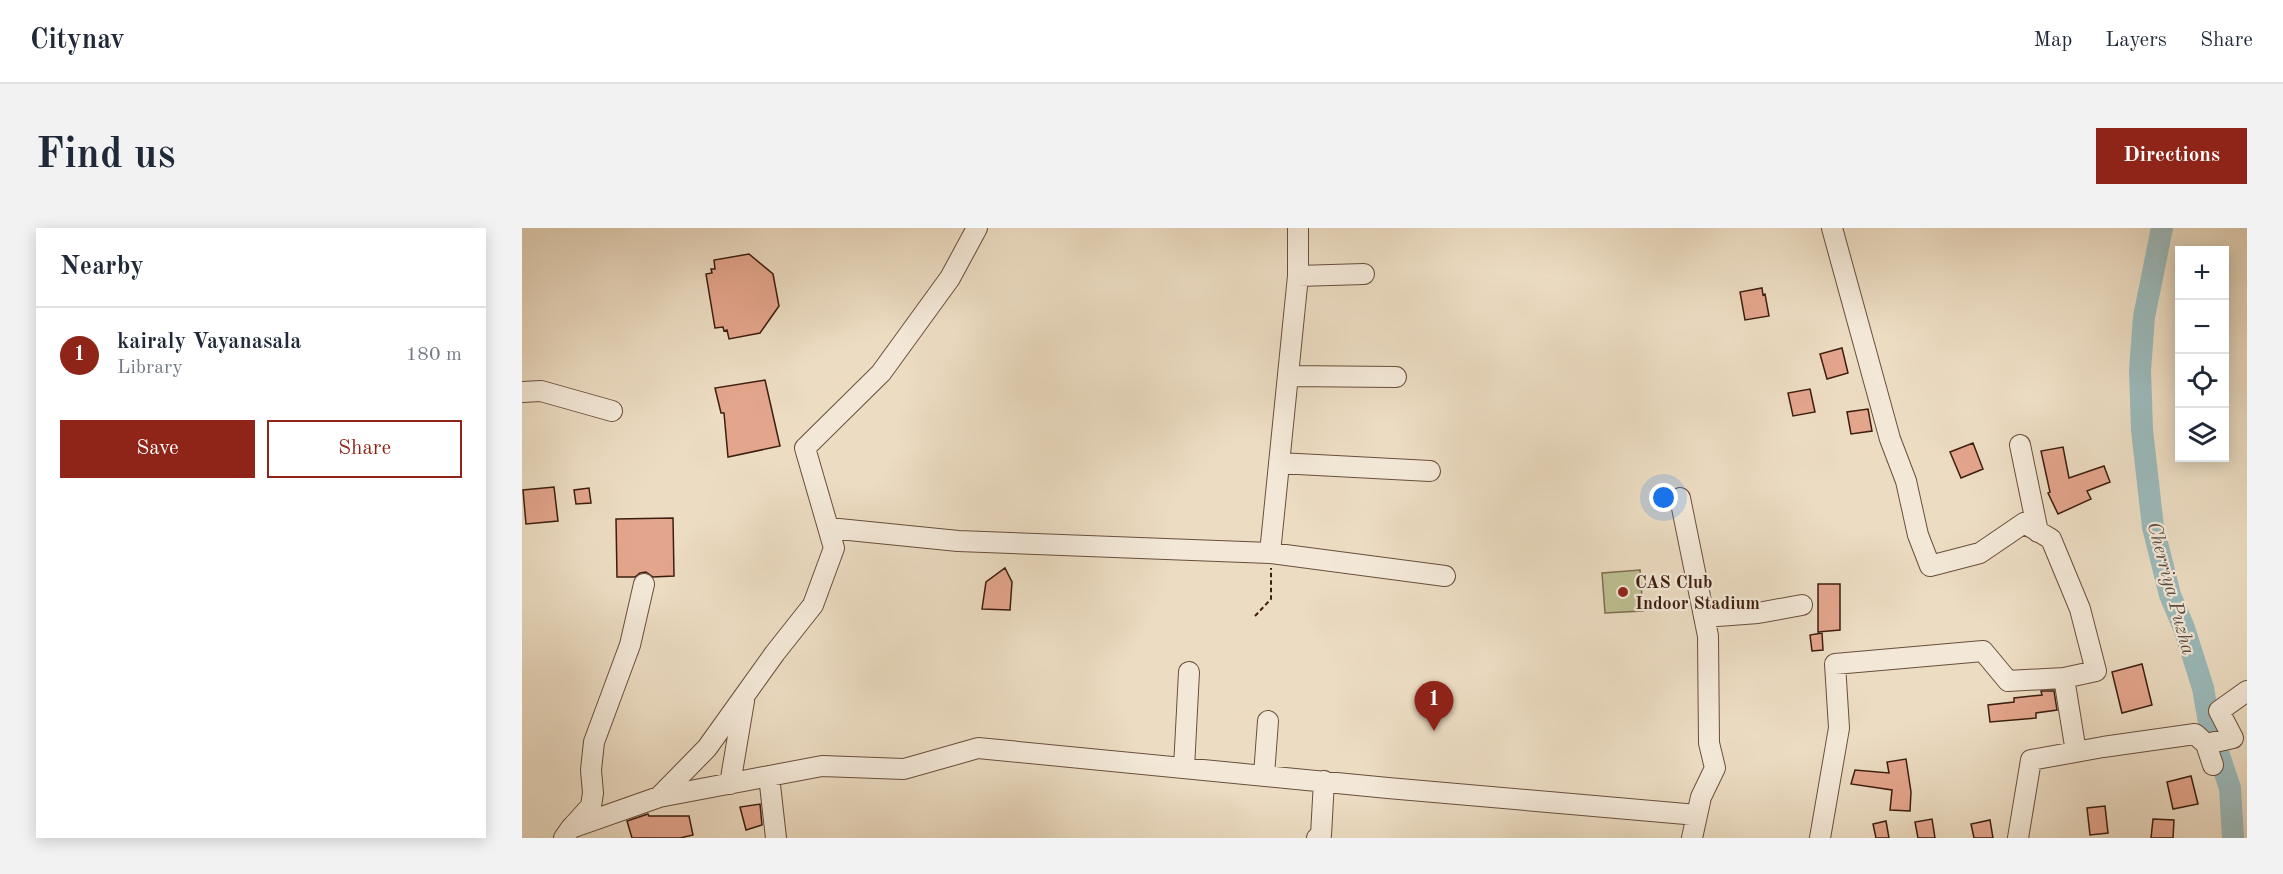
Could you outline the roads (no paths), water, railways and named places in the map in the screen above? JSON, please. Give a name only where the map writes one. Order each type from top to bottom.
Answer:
[{"type":"street","points":[[659,797],[707,748],[813,605],[834,548],[805,448],[881,373],[950,278],[977,228]]},
{"type":"street","points":[[1270,553],[1298,276],[1298,228]]},
{"type":"street","points":[[1820,838],[1839,728],[1835,664],[1983,651],[2008,681],[2064,678],[2096,671],[2080,609],[2051,539],[2024,523],[1980,553],[1930,566],[1918,535],[1906,481],[1890,440],[1832,228]]},
{"type":"street","points":[[1298,276],[1364,274]]},
{"type":"street","points":[[1288,375],[1395,377]]},
{"type":"street","points":[[522,392],[542,391],[612,411]]},
{"type":"street","points":[[2020,445],[2038,532]]},
{"type":"street","points":[[1280,463],[1430,471]]},
{"type":"street","points":[[1680,498],[1708,636],[1709,743],[1715,768],[1701,797],[1692,838]]},
{"type":"street","points":[[829,528],[958,541],[1270,553],[1445,576]]},
{"type":"street","points":[[568,833],[591,806],[594,742],[630,645],[644,584]]},
{"type":"street","points":[[1704,617],[1758,613],[1802,605]]},
{"type":"street","points":[[1184,768],[1189,672]]},
{"type":"street","points":[[2064,678],[2076,752]]},
{"type":"street","points":[[2206,744],[2233,738],[2219,711],[2247,691]]},
{"type":"street","points":[[730,784],[744,696]]},
{"type":"street","points":[[1264,775],[1268,722]]},
{"type":"street","points":[[2018,838],[2031,760],[2195,734],[2206,744],[2213,765]]},
{"type":"street","points":[[568,833],[659,797],[822,766],[904,769],[978,748],[1697,815]]},
{"type":"street","points":[[769,776],[776,838]]},
{"type":"street","points":[[1317,838],[1321,835],[1324,781]]},
{"type":"waterway","name":"Cherriya Puzha","points":[[2162,228],[2144,317],[2140,370],[2142,430],[2153,527],[2170,595],[2184,628],[2203,688],[2210,728],[2230,788],[2233,838]]},
{"type":"place","name":"CAS Club Indoor Stadium","points":[[1623,592]]},
{"type":"place","name":"kairaly Vayanasala","points":[[1434,731]]}]
